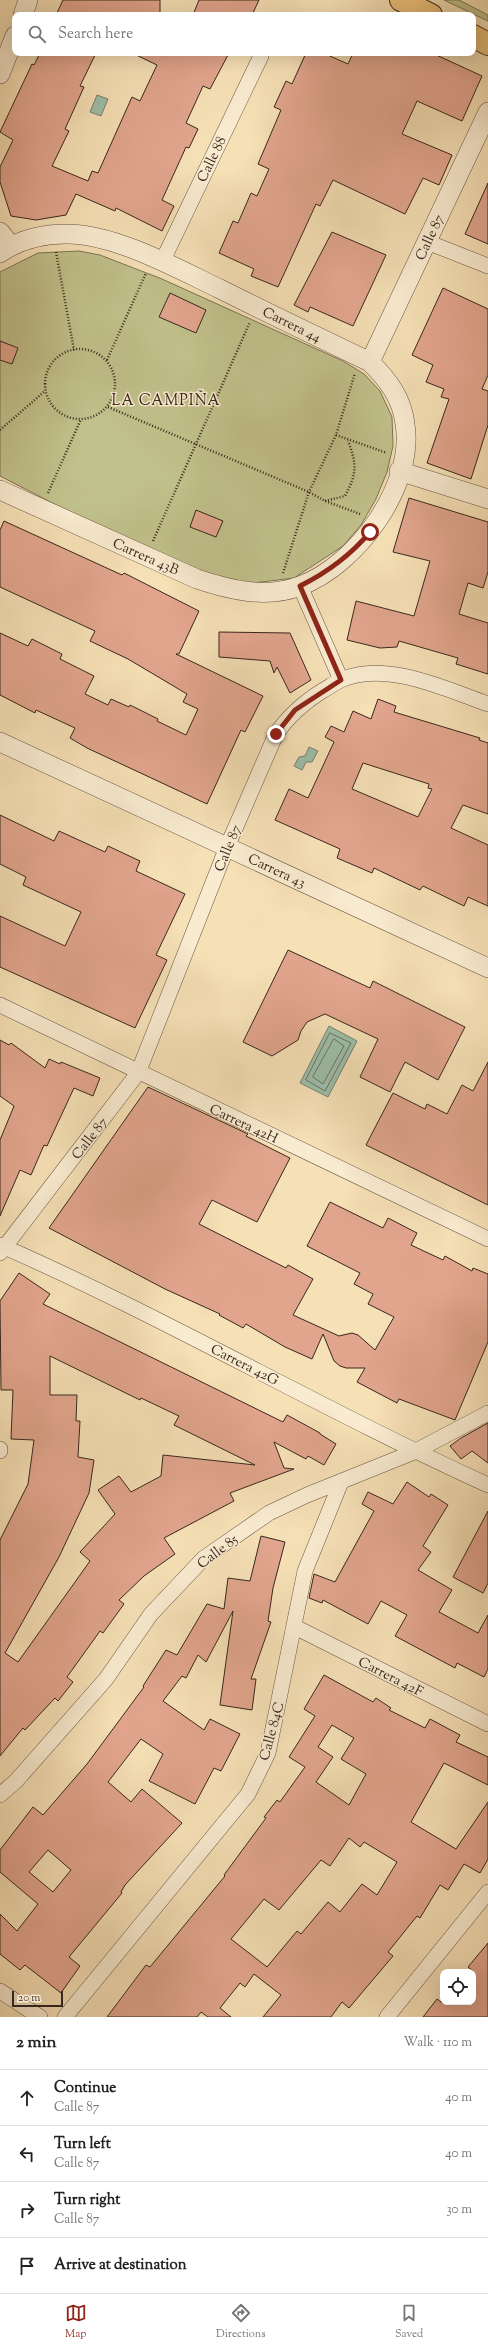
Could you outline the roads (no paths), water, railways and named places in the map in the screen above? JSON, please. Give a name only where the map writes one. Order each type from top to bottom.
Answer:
[{"type":"main road","points":[[401,0],[425,12]]},
{"type":"main road","points":[[476,38],[488,44]]},
{"type":"street","points":[[24,12],[28,0]]},
{"type":"street","points":[[0,74],[12,44]]},
{"type":"street","name":"Calle 88","points":[[157,260],[260,56]]},
{"type":"street","name":"Calle 87","points":[[365,360],[427,242],[488,112]]},
{"type":"street","name":"Carrera 44","points":[[4,244],[67,234],[101,239],[157,260],[365,360],[388,380],[399,401],[406,424],[406,448],[401,465]]},
{"type":"street","points":[[427,242],[488,266]]},
{"type":"street","points":[[488,498],[401,465],[392,492],[378,520],[356,549],[339,564],[320,576],[294,588],[341,680],[359,676],[394,674],[418,679],[488,704]]},
{"type":"street","name":"Carrera 43B","points":[[0,490],[197,579],[228,589],[251,592],[294,588]]},
{"type":"street","name":"Calle 87","points":[[2,1248],[138,1073],[227,847],[276,734],[284,722],[310,698],[341,680]]},
{"type":"street","name":"Carrera 43","points":[[0,742],[488,968]]},
{"type":"street","name":"Carrera 42H","points":[[0,1005],[138,1073],[488,1239]]},
{"type":"street","name":"Carrera 42G","points":[[2,1248],[155,1317],[414,1452],[488,1485]]},
{"type":"street","name":"Calle 85","points":[[0,1796],[16,1781],[106,1679],[151,1614],[204,1558],[269,1513],[414,1452],[488,1413]]},
{"type":"street","name":"Calle 84C","points":[[64,2017],[248,1794],[268,1753],[295,1627],[305,1571],[341,1482]]},
{"type":"street","name":"Carrera 42F","points":[[295,1627],[488,1724]]},
{"type":"street","points":[[387,2017],[488,1892]]},
{"type":"street","points":[[0,1991],[40,2017]]},
{"type":"water","points":[[97,95],[108,99],[101,116],[90,112]]},
{"type":"water","points":[[309,747],[318,751],[312,762],[306,762],[302,770],[294,766],[299,757],[305,756]]},
{"type":"water","points":[[329,1026],[357,1041],[328,1097],[300,1083]]},
{"type":"district","name":"LA CAMPIÑA","points":[[166,400]]}]
